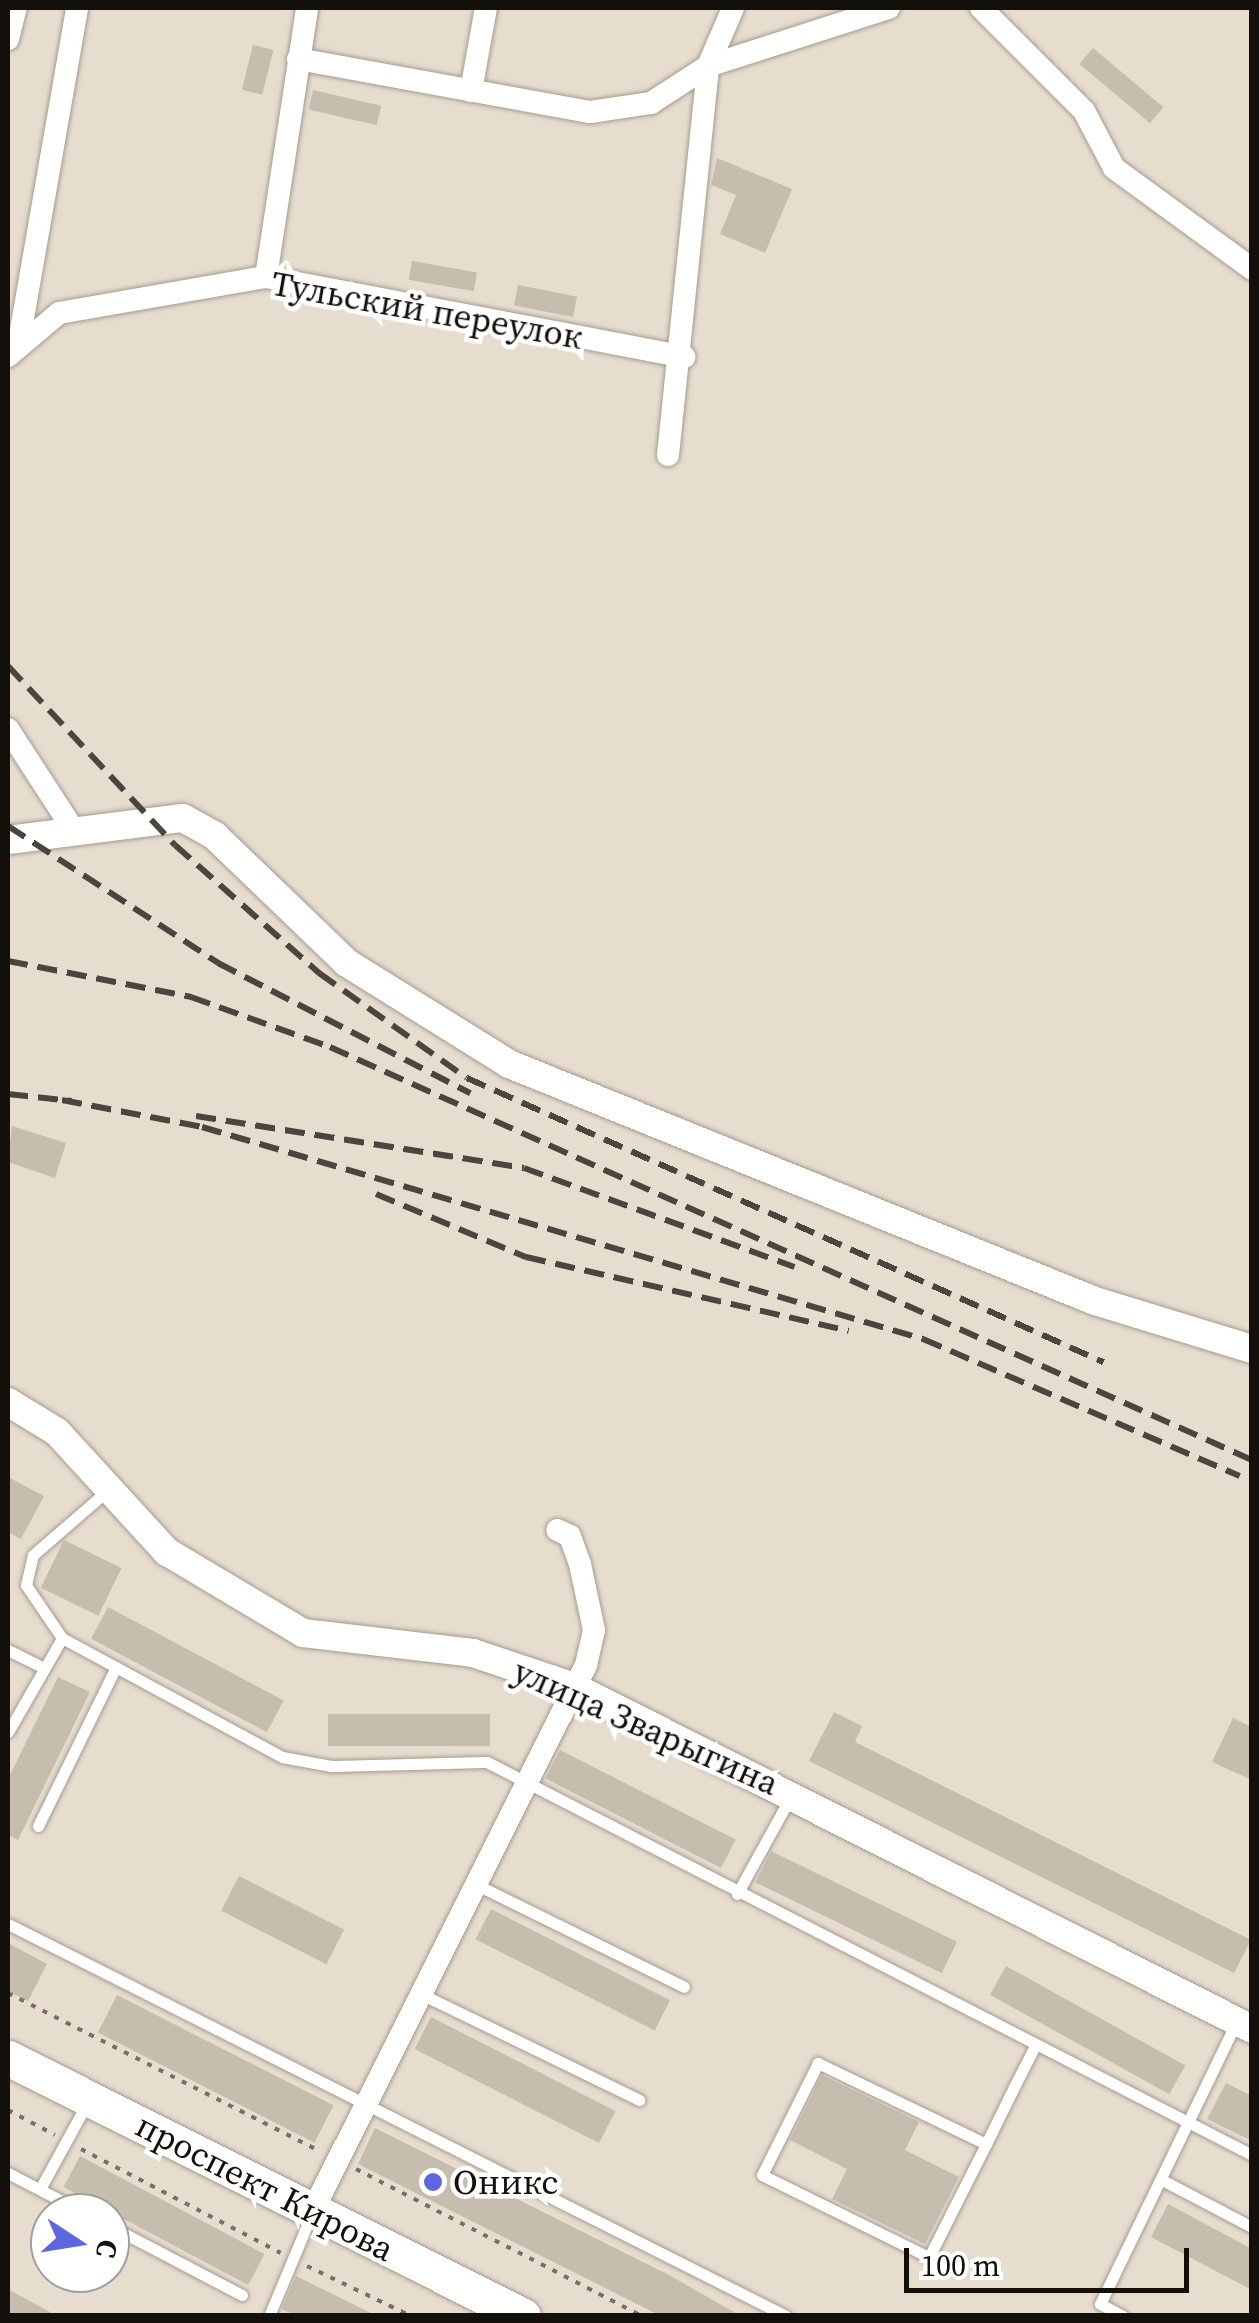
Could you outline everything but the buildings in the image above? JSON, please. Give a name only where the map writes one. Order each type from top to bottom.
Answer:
[{"type":"main road","name":"проспект Кирова","points":[[8,2058],[523,2316]]},
{"type":"street","points":[[8,40],[16,8]]},
{"type":"street","points":[[13,352],[77,8]]},
{"type":"street","points":[[266,277],[307,8]]},
{"type":"street","points":[[471,91],[486,8]]},
{"type":"street","points":[[668,454],[684,356],[708,66],[734,8]]},
{"type":"street","points":[[298,59],[590,112],[650,103],[708,66],[889,8]]},
{"type":"street","points":[[980,8],[1084,111],[1114,168],[1252,269]]},
{"type":"street","name":"Тульский переулок","points":[[13,352],[58,313],[266,277],[684,356]]},
{"type":"street","points":[[8,322],[13,352]]},
{"type":"street","points":[[8,730],[76,832]]},
{"type":"street","points":[[8,840],[183,818],[215,836],[347,964],[510,1064],[1096,1301],[1252,1348]]},
{"type":"street","name":"улица Зварыгина","points":[[8,1402],[57,1432],[167,1552],[303,1633],[473,1653],[574,1686],[793,1792],[1244,2025]]},
{"type":"street","points":[[312,2212],[574,1686],[594,1630],[570,1536],[557,1530]]},
{"type":"lane","points":[[108,1490],[33,1555],[26,1586],[62,1638],[282,1757],[331,1766],[487,1762],[737,1894],[1252,2155]]},
{"type":"lane","points":[[8,1732],[62,1638]]},
{"type":"lane","points":[[8,1650],[44,1668]]},
{"type":"lane","points":[[38,1826],[116,1667]]},
{"type":"lane","points":[[737,1894],[793,1792]]},
{"type":"lane","points":[[473,1883],[684,1987]]},
{"type":"lane","points":[[8,1924],[366,2101],[786,2316]]},
{"type":"lane","points":[[419,1993],[638,2100]]},
{"type":"lane","points":[[1122,2316],[1100,2304],[1162,2180],[1184,2119],[1244,2025]]},
{"type":"lane","points":[[986,2144],[818,2062],[762,2175],[929,2257],[986,2144],[1035,2046]]},
{"type":"lane","points":[[40,2189],[89,2100]]},
{"type":"lane","points":[[8,2172],[48,2193]]},
{"type":"lane","points":[[1162,2180],[1252,2227]]},
{"type":"lane","points":[[269,2316],[312,2212]]},
{"type":"lane","points":[[130,2236],[242,2295]]},
{"type":"path","points":[[8,2110],[293,2260],[411,2316]]},
{"type":"railway","points":[[8,666],[175,845],[319,973],[467,1078],[1103,1362]]},
{"type":"railway","points":[[8,826],[218,963],[470,1093]]},
{"type":"railway","points":[[8,961],[191,997],[330,1047],[1252,1460]]},
{"type":"railway","points":[[8,1094],[72,1101]]},
{"type":"railway","points":[[62,1100],[202,1127],[923,1339],[1240,1476]]},
{"type":"railway","points":[[196,1116],[524,1168],[794,1267]]},
{"type":"railway","points":[[376,1194],[526,1257],[849,1331]]},
{"type":"place","name":"Оникс","points":[[433,2182]]}]
